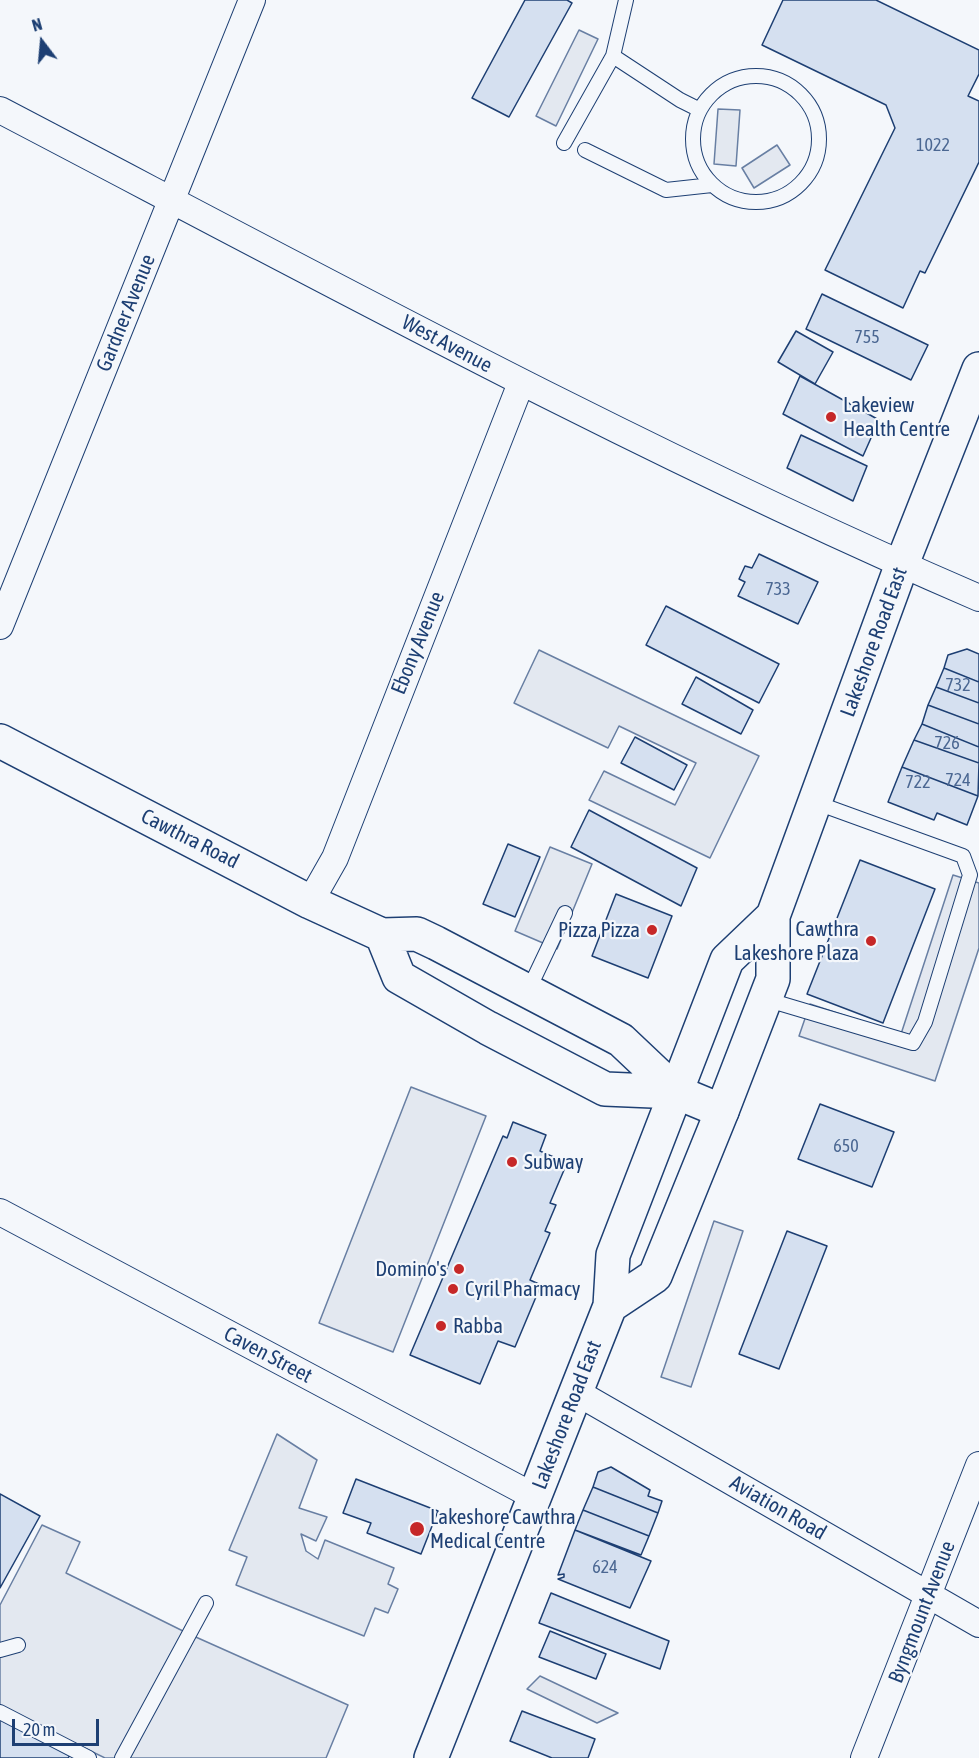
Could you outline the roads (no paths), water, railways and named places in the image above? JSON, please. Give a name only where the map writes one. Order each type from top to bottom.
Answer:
[{"type":"main road","name":"Lakeshore Road East","points":[[610,1305],[655,1276],[722,1111],[773,979],[773,916],[902,564],[979,369]]},
{"type":"main road","name":"Cawthra Road","points":[[0,741],[310,902],[382,935],[417,934],[621,1040],[676,1092]]},
{"type":"main road","name":"Lakeshore Road East","points":[[431,1758],[610,1305],[613,1254],[727,960],[773,916]]},
{"type":"main road","name":"Cawthra Road","points":[[382,935],[399,977],[488,1028],[605,1089],[676,1092],[722,1111]]},
{"type":"street","name":"Gardner Avenue","points":[[0,626],[252,0]]},
{"type":"street","name":"West Avenue","points":[[0,111],[521,383],[902,564],[979,598]]},
{"type":"street","name":"Ebony Avenue","points":[[310,902],[334,858],[521,383]]},
{"type":"street","name":"Caven Street","points":[[0,1212],[535,1497]]},
{"type":"street","name":"Aviation Road","points":[[576,1392],[979,1624]]},
{"type":"street","name":"Byngmount Avenue","points":[[864,1758],[979,1466]]},
{"type":"lane","points":[[564,143],[613,56],[626,0]]},
{"type":"lane","points":[[613,56],[680,100],[700,110]]},
{"type":"lane","points":[[747,76],[766,76],[784,81],[799,92],[811,106],[818,123],[820,141],[817,159],[809,175],[796,189],[781,198],[763,203],[744,202],[727,196],[712,185],[700,169],[693,150],[693,129],[700,110],[712,94],[728,82],[747,76]]},
{"type":"lane","points":[[585,150],[666,190],[712,185]]},
{"type":"lane","points":[[765,999],[913,1043],[925,1022],[970,875],[963,856],[814,802]]},
{"type":"lane","points":[[528,992],[565,913]]},
{"type":"lane","points":[[122,1758],[206,1603]]},
{"type":"lane","points":[[0,1650],[18,1645]]},
{"type":"lane","points":[[0,1712],[89,1758]]},
{"type":"place","name":"Lakeview Health Centre","points":[[831,417]]},
{"type":"place","name":"Pizza Pizza","points":[[652,930]]},
{"type":"place","name":"Cawthra Lakeshore Plaza","points":[[871,941]]},
{"type":"place","name":"Subway","points":[[512,1162]]},
{"type":"place","name":"Domino's","points":[[459,1269]]},
{"type":"place","name":"Cyril Pharmacy","points":[[453,1289]]},
{"type":"place","name":"Rabba","points":[[441,1326]]},
{"type":"place","name":"Lakeshore Cawthra Medical Centre","points":[[417,1529]]}]
